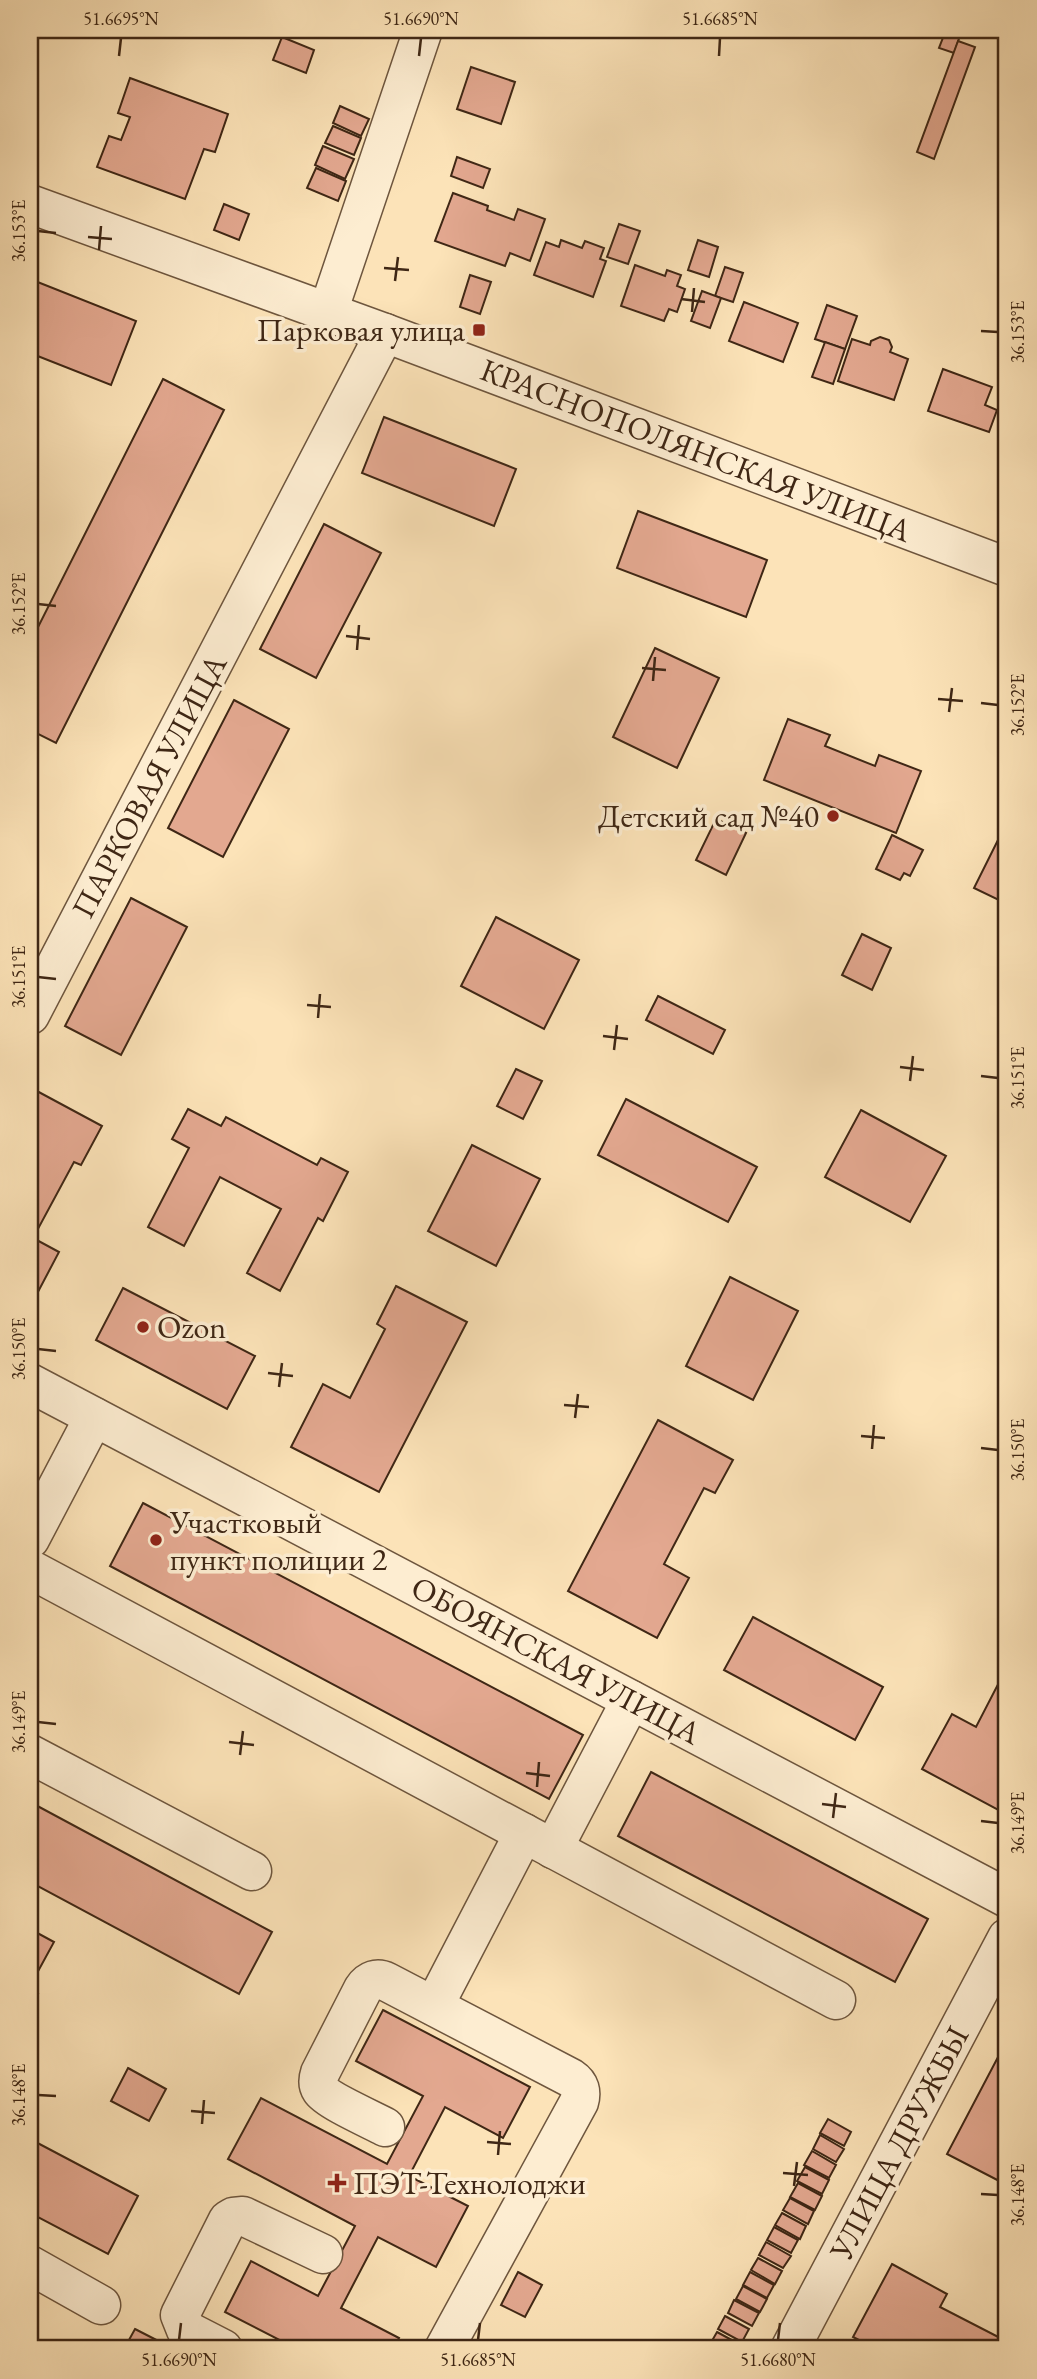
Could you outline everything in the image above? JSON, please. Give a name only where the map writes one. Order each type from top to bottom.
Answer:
[{"type":"street","points":[[328,312],[423,30]]},
{"type":"street","name":"КРАСНОПОЛЯНСКАЯ УЛИЦА","points":[[30,204],[385,333],[1007,567]]},
{"type":"street","name":"ПАРКОВАЯ УЛИЦА","points":[[30,1015],[385,333]]},
{"type":"street","name":"ОБОЯНСКАЯ УЛИЦА","points":[[30,1383],[1007,1898]]},
{"type":"street","points":[[30,1539],[94,1417]]},
{"type":"street","points":[[30,1569],[836,2000]]},
{"type":"street","points":[[435,2007],[538,1841],[631,1700]]},
{"type":"street","points":[[30,1754],[252,1871]]},
{"type":"street","name":"УЛИЦА ДРУЖБЫ","points":[[790,2349],[1007,1938]]},
{"type":"street","points":[[385,2127],[324,2094],[318,2084],[320,2073],[363,1989],[371,1981],[382,1979],[571,2078],[576,2081],[581,2091],[579,2102],[444,2349]]},
{"type":"street","points":[[223,2349],[186,2330],[180,2315],[228,2220],[243,2216],[323,2255]]},
{"type":"street","points":[[30,2265],[101,2305]]},
{"type":"building","points":[[946,30],[962,30],[954,53],[939,48]]},
{"type":"building","points":[[282,37],[314,50],[306,73],[273,60]]},
{"type":"building","points":[[958,41],[975,47],[934,159],[917,152]]},
{"type":"building","points":[[471,67],[515,82],[501,124],[457,109]]},
{"type":"building","points":[[130,78],[228,114],[215,152],[204,149],[185,199],[97,167],[109,136],[121,140],[130,117],[118,113]]},
{"type":"building","points":[[340,106],[369,119],[361,136],[333,123]]},
{"type":"building","points":[[333,126],[361,138],[354,155],[325,143]]},
{"type":"building","points":[[323,146],[354,159],[345,179],[315,165]]},
{"type":"building","points":[[457,157],[490,169],[483,188],[451,176]]},
{"type":"building","points":[[316,168],[346,181],[338,201],[307,188]]},
{"type":"building","points":[[453,193],[488,206],[487,210],[514,220],[518,209],[545,219],[530,261],[510,253],[505,266],[435,241]]},
{"type":"building","points":[[224,204],[249,214],[239,240],[214,230]]},
{"type":"building","points":[[619,224],[640,231],[628,264],[607,257]]},
{"type":"building","points":[[561,240],[582,248],[585,241],[604,248],[600,259],[606,261],[593,297],[534,275],[546,242],[559,247]]},
{"type":"building","points":[[698,240],[718,247],[709,277],[688,270]]},
{"type":"building","points":[[635,265],[665,276],[667,270],[681,275],[677,286],[685,289],[677,312],[669,309],[664,321],[621,306]]},
{"type":"building","points":[[725,267],[743,273],[733,302],[715,296]]},
{"type":"building","points":[[470,275],[491,282],[480,314],[460,307]]},
{"type":"building","points":[[30,279],[136,321],[111,385],[30,353]]},
{"type":"building","points":[[702,291],[721,298],[710,328],[691,321]]},
{"type":"building","points":[[744,302],[798,323],[783,362],[729,341]]},
{"type":"building","points":[[827,305],[857,316],[845,349],[815,339]]},
{"type":"building","points":[[880,337],[889,340],[892,347],[890,352],[908,359],[894,400],[838,381],[852,339],[870,345],[871,341]]},
{"type":"building","points":[[825,342],[845,349],[833,384],[812,377]]},
{"type":"building","points":[[943,369],[992,387],[985,405],[997,410],[989,432],[928,411]]},
{"type":"building","points":[[163,379],[224,410],[56,743],[30,730],[30,643]]},
{"type":"building","points":[[384,417],[516,469],[494,526],[362,473]]},
{"type":"building","points":[[638,511],[767,560],[746,617],[617,568]]},
{"type":"building","points":[[324,524],[381,553],[316,678],[260,649]]},
{"type":"building","points":[[655,648],[719,678],[677,768],[613,737]]},
{"type":"building","points":[[234,700],[289,729],[223,857],[168,828]]},
{"type":"building","points":[[788,719],[830,735],[825,746],[875,766],[879,755],[921,771],[896,833],[764,780]]},
{"type":"building","points":[[716,819],[746,833],[726,875],[696,860]]},
{"type":"building","points":[[1007,822],[1007,904],[974,888]]},
{"type":"building","points":[[892,835],[923,850],[910,876],[904,873],[900,880],[876,869]]},
{"type":"building","points":[[131,898],[187,927],[121,1055],[65,1026]]},
{"type":"building","points":[[496,917],[579,960],[544,1029],[461,986]]},
{"type":"building","points":[[862,934],[891,948],[872,990],[842,975]]},
{"type":"building","points":[[658,996],[725,1030],[713,1054],[646,1020]]},
{"type":"building","points":[[516,1069],[542,1081],[523,1119],[497,1106]]},
{"type":"building","points":[[35,1090],[102,1126],[81,1165],[74,1162],[33,1238],[59,1252],[30,1307],[30,1099]]},
{"type":"building","points":[[626,1099],[757,1167],[728,1222],[598,1155]]},
{"type":"building","points":[[188,1109],[221,1126],[226,1117],[317,1165],[321,1158],[348,1172],[323,1221],[318,1218],[280,1291],[247,1273],[281,1209],[220,1177],[184,1246],[148,1227],[189,1148],[172,1139]]},
{"type":"building","points":[[861,1110],[946,1156],[910,1222],[825,1177]]},
{"type":"building","points":[[472,1145],[540,1179],[496,1266],[428,1231]]},
{"type":"building","points":[[1007,1255],[1007,1275],[999,1270]]},
{"type":"building","points":[[730,1277],[798,1311],[753,1400],[686,1366]]},
{"type":"building","points":[[396,1286],[467,1322],[379,1492],[291,1447],[323,1384],[350,1398],[385,1329],[377,1324]]},
{"type":"building","points":[[123,1288],[255,1356],[227,1409],[96,1340]]},
{"type":"building","points":[[658,1420],[733,1460],[715,1493],[704,1488],[664,1564],[689,1578],[657,1638],[568,1591]]},
{"type":"building","points":[[143,1503],[583,1735],[549,1799],[110,1566]]},
{"type":"building","points":[[753,1617],[883,1687],[855,1740],[724,1670]]},
{"type":"building","points":[[1007,1667],[1007,1802],[1002,1812],[922,1769],[952,1714],[976,1727]]},
{"type":"building","points":[[651,1772],[928,1919],[895,1982],[618,1836]]},
{"type":"building","points":[[30,1802],[272,1932],[239,1994],[30,1882]]},
{"type":"building","points":[[30,1929],[54,1942],[30,1986]]},
{"type":"building","points":[[30,1990],[38,1994],[30,2010]]},
{"type":"building","points":[[383,2010],[530,2087],[503,2138],[445,2107],[409,2176],[468,2206],[436,2267],[378,2237],[341,2308],[399,2338],[393,2349],[297,2349],[225,2312],[251,2261],[318,2296],[355,2226],[228,2159],[261,2098],[387,2164],[423,2096],[356,2061]]},
{"type":"building","points":[[1007,2040],[1007,2185],[947,2154]]},
{"type":"building","points":[[128,2068],[166,2089],[149,2121],[111,2101]]},
{"type":"building","points":[[828,2119],[851,2132],[844,2146],[820,2133]]},
{"type":"building","points":[[820,2135],[844,2149],[836,2162],[813,2149]]},
{"type":"building","points":[[30,2139],[138,2196],[108,2254],[30,2213]]},
{"type":"building","points":[[812,2151],[836,2165],[829,2178],[804,2165]]},
{"type":"building","points":[[805,2167],[829,2180],[822,2194],[797,2181]]},
{"type":"building","points":[[798,2183],[822,2196],[815,2210],[790,2197]]},
{"type":"building","points":[[790,2198],[814,2211],[808,2224],[783,2210]]},
{"type":"building","points":[[782,2213],[806,2226],[800,2239],[775,2225]]},
{"type":"building","points":[[774,2227],[798,2240],[791,2253],[767,2240]]},
{"type":"building","points":[[766,2242],[791,2256],[783,2268],[759,2255]]},
{"type":"building","points":[[758,2258],[782,2271],[775,2284],[751,2270]]},
{"type":"building","points":[[892,2264],[947,2294],[940,2307],[1006,2341],[1007,2338],[1007,2349],[877,2349],[853,2337]]},
{"type":"building","points":[[518,2272],[542,2285],[525,2317],[501,2305]]},
{"type":"building","points":[[750,2272],[774,2285],[767,2298],[743,2285]]},
{"type":"building","points":[[743,2286],[767,2299],[760,2312],[736,2299]]},
{"type":"building","points":[[734,2300],[759,2313],[752,2326],[728,2313]]},
{"type":"building","points":[[725,2316],[749,2329],[742,2342],[718,2329]]},
{"type":"building","points":[[135,2329],[174,2349],[124,2349]]},
{"type":"building","points":[[717,2332],[741,2345],[739,2349],[716,2349],[709,2346]]},
{"type":"place","name":"Парковая улица","points":[[479,330]]},
{"type":"place","name":"Детский сад №40","points":[[833,816]]},
{"type":"place","name":"Ozon","points":[[143,1327]]},
{"type":"place","name":"Участковый пункт полиции 2","points":[[156,1540]]},
{"type":"place","name":"ПЭТ-Технолоджи","points":[[337,2183]]}]
